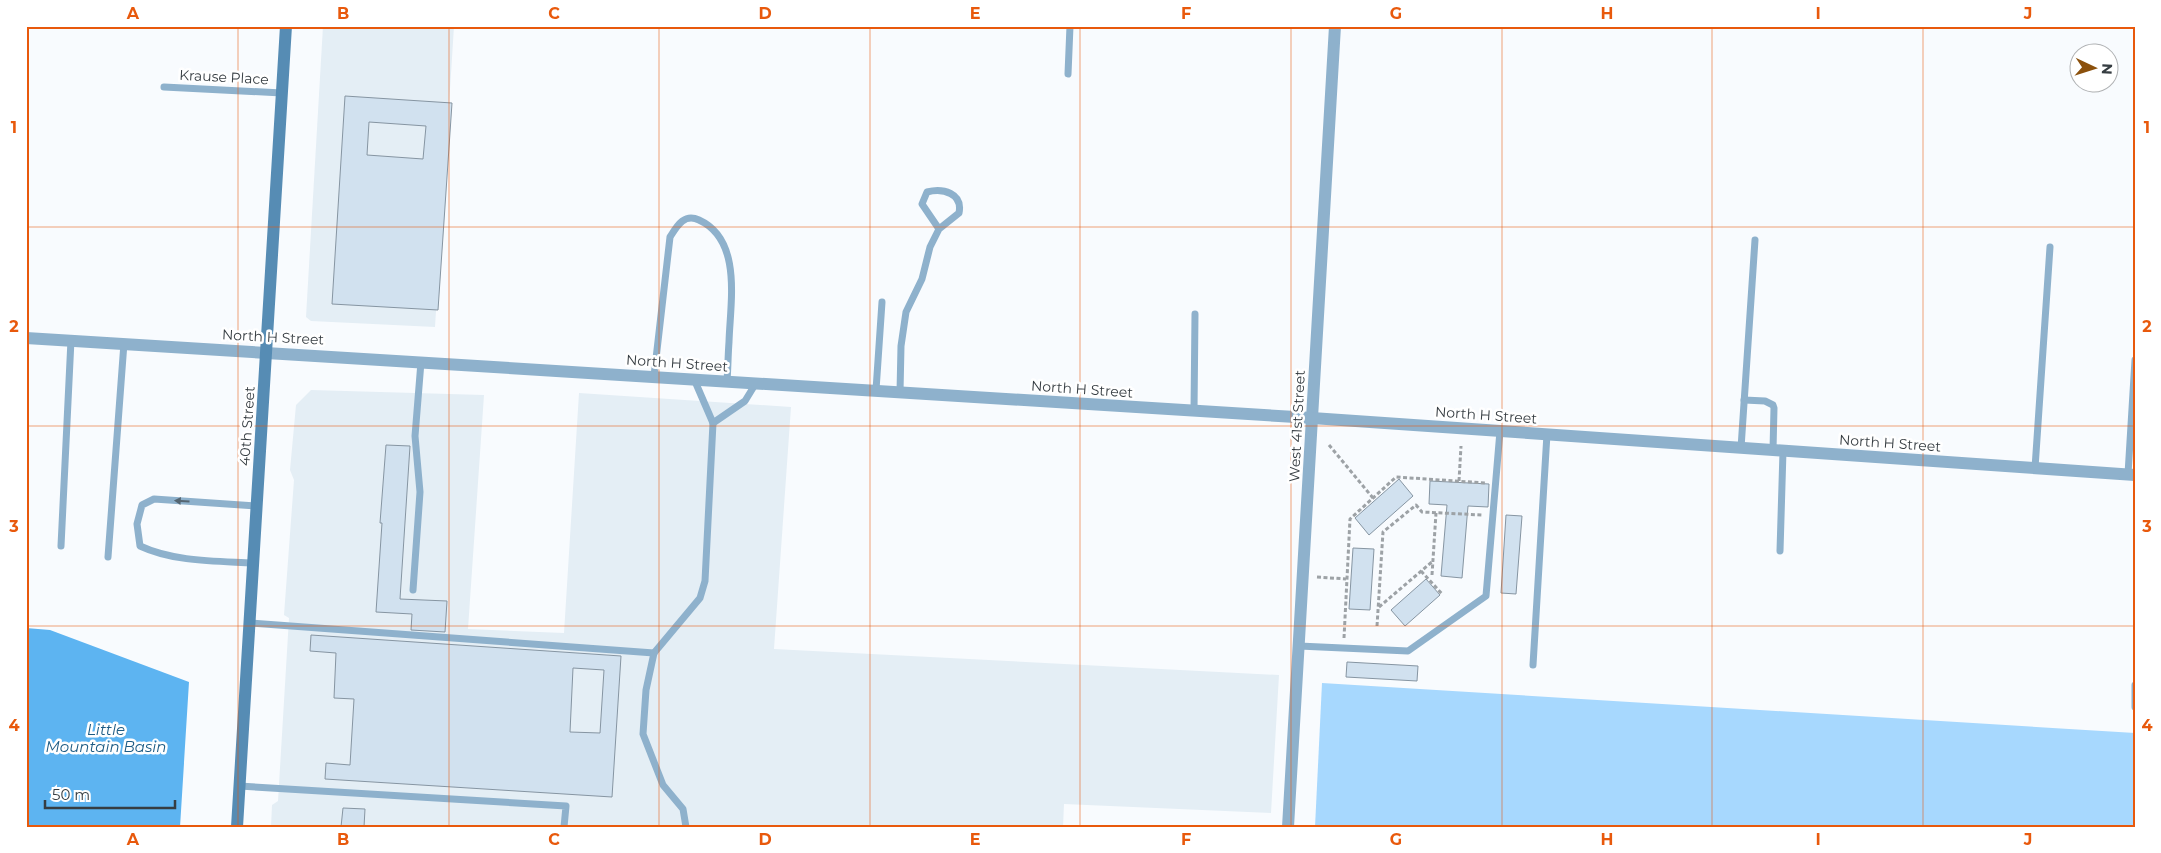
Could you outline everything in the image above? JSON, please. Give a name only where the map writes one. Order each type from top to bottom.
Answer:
[{"type":"main road","name":"40th Street","points":[[237,827],[286,26]]},
{"type":"street","name":"West 41st Street","points":[[1288,827],[1335,26]]},
{"type":"street","name":"North H Street","points":[[26,338],[1194,410],[2131,474]]},
{"type":"lane","points":[[1068,74],[1070,26]]},
{"type":"lane","name":"Krause Place","points":[[164,87],[282,93]]},
{"type":"lane","points":[[900,392],[901,346],[906,312],[922,279],[930,247],[939,229],[955,218],[960,208],[957,197],[952,193],[937,190],[927,192],[922,204],[939,229]]},
{"type":"lane","points":[[654,376],[670,237],[677,224],[686,218],[706,223],[724,245],[731,260],[727,381]]},
{"type":"lane","points":[[1741,448],[1755,240]]},
{"type":"lane","points":[[2035,468],[2050,247]]},
{"type":"lane","points":[[876,390],[882,302]]},
{"type":"lane","points":[[1194,410],[1195,314]]},
{"type":"lane","points":[[62,546],[71,340]]},
{"type":"lane","points":[[108,557],[124,343]]},
{"type":"lane","points":[[2131,474],[2135,360]]},
{"type":"lane","points":[[413,590],[420,492],[415,436],[421,362]]},
{"type":"lane","points":[[686,827],[683,809],[663,785],[643,734],[646,690],[654,653],[700,598],[705,581],[713,423],[694,379]]},
{"type":"lane","points":[[713,423],[745,401],[756,383]]},
{"type":"lane","points":[[1744,400],[1765,401],[1773,405],[1774,408],[1778,450],[1780,551]]},
{"type":"lane","points":[[1299,646],[1408,652],[1486,596],[1500,431]]},
{"type":"lane","points":[[1533,665],[1547,434]]},
{"type":"lane","points":[[253,563],[207,560],[154,553],[140,546],[137,524],[142,505],[154,499],[257,506]]},
{"type":"lane","points":[[250,624],[654,653]]},
{"type":"lane","points":[[2135,685],[2135,707]]},
{"type":"lane","points":[[239,786],[566,806],[564,827]]},
{"type":"path","points":[[1329,445],[1373,498]]},
{"type":"path","points":[[1459,481],[1461,446]]},
{"type":"path","points":[[1343,648],[1350,518],[1396,478],[1496,483]]},
{"type":"path","points":[[1377,626],[1383,532],[1416,505],[1422,512],[1493,516]]},
{"type":"path","points":[[1432,575],[1436,513]]},
{"type":"path","points":[[1379,607],[1433,562]]},
{"type":"path","points":[[1421,572],[1443,595]]},
{"type":"path","points":[[1317,577],[1346,579]]},
{"type":"shaded area","points":[[323,26],[454,26],[435,327],[311,321],[306,317]]},
{"type":"shaded area","points":[[311,390],[484,395],[468,629],[564,633],[579,393],[791,407],[774,649],[1279,675],[1271,813],[1064,804],[1063,827],[271,827],[272,805],[278,801],[289,618],[284,615],[294,480],[290,470],[296,405]]},
{"type":"shaded area","points":[[1322,683],[2135,733],[2135,827],[1315,827]]},
{"type":"water","name":"Little Mountain Basin","points":[[26,628],[50,630],[189,682],[180,827],[26,827]]},
{"type":"building","points":[[345,96],[452,103],[438,310],[332,304]],"holes":[[[369,122],[426,126],[423,159],[367,155]]]},
{"type":"building","points":[[386,445],[410,446],[400,599],[447,601],[445,632],[411,630],[412,614],[376,612]]},
{"type":"building","points":[[1399,479],[1413,496],[1369,535],[1355,518]]},
{"type":"building","points":[[1430,481],[1489,484],[1488,507],[1468,506],[1462,578],[1441,576],[1447,505],[1429,504]]},
{"type":"building","points":[[1506,515],[1522,516],[1516,594],[1501,593]]},
{"type":"building","points":[[1353,548],[1374,549],[1370,610],[1349,609]]},
{"type":"building","points":[[1426,579],[1440,595],[1405,626],[1391,610]]},
{"type":"building","points":[[311,635],[621,656],[612,797],[325,779],[326,763],[350,765],[354,699],[334,698],[336,653],[310,651]],"holes":[[[573,668],[604,670],[600,733],[570,732]]]},
{"type":"building","points":[[1347,662],[1418,666],[1417,681],[1346,677]]},
{"type":"building","points":[[343,808],[365,809],[364,827],[341,827]]}]
